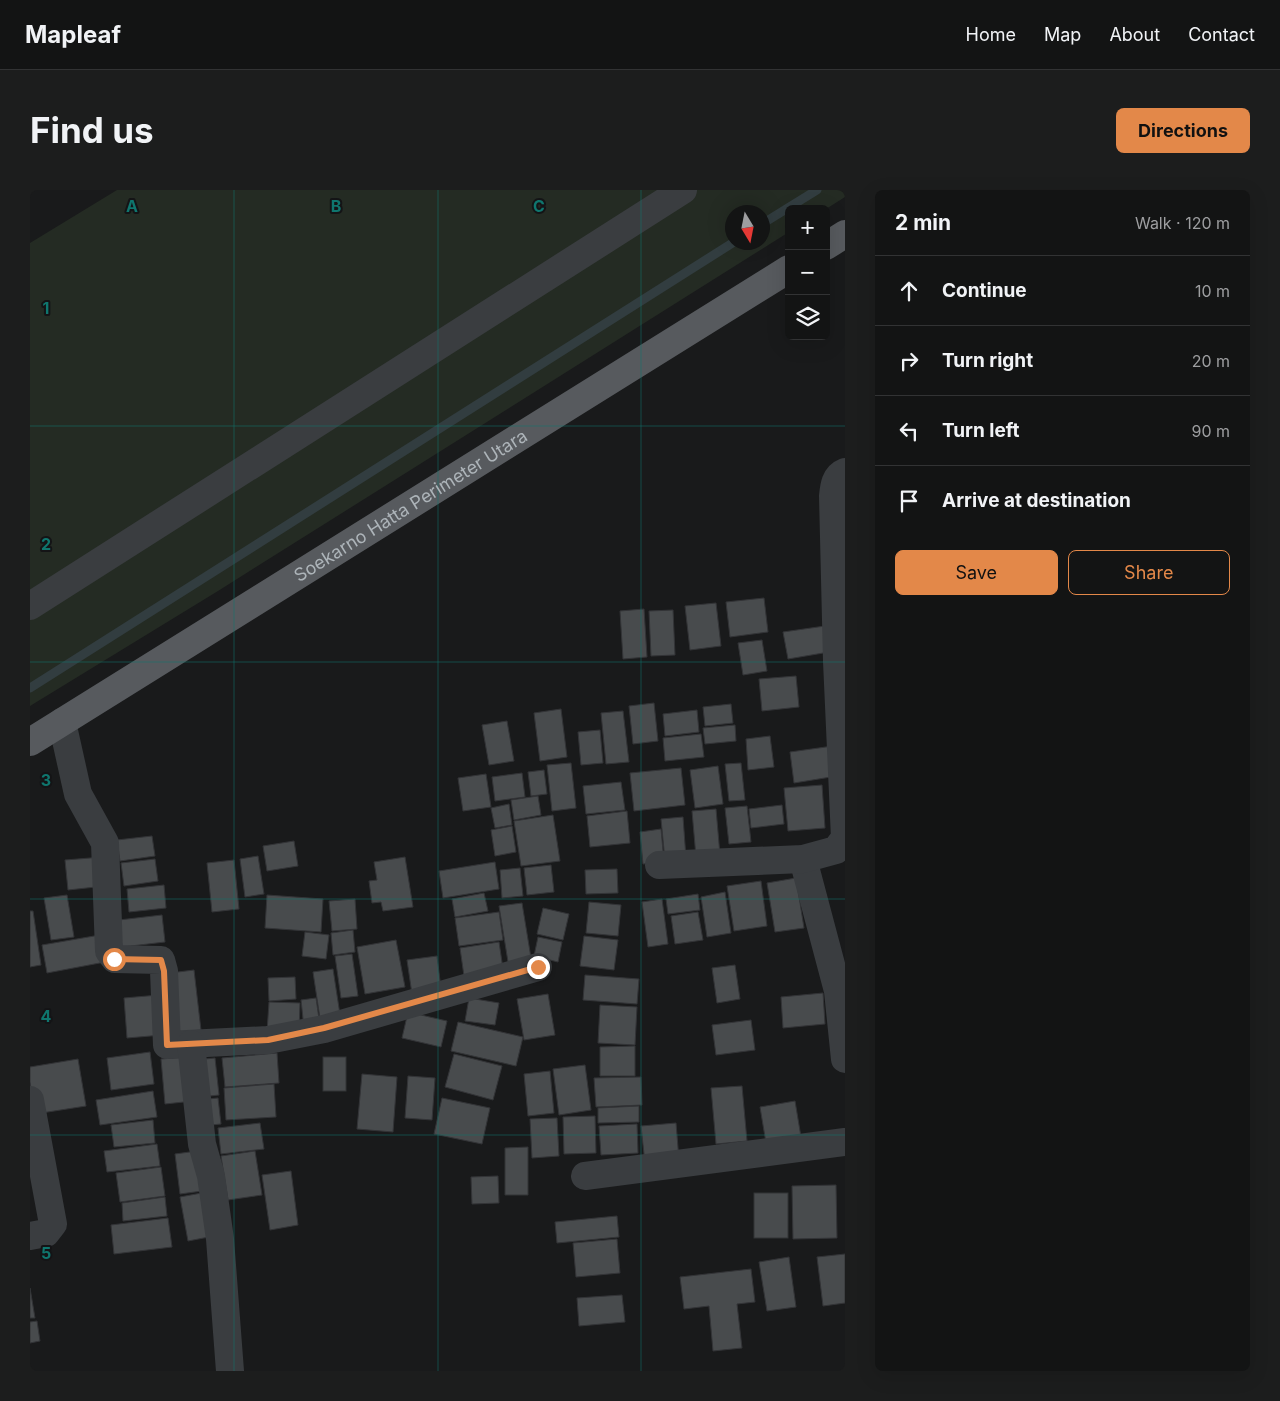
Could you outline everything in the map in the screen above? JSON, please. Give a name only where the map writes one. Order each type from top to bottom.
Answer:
[{"type":"main road","points":[[830,243],[845,234]]},
{"type":"main road","name":"Soekarno Hatta Perimeter Utara","points":[[30,742],[785,271]]},
{"type":"street","points":[[30,606],[684,190]]},
{"type":"street","points":[[659,865],[803,859],[836,850],[845,838],[833,496],[834,482],[841,473],[845,472]]},
{"type":"street","points":[[62,722],[78,794],[104,843],[109,951],[114,959],[161,960],[164,971],[167,1045],[268,1040],[324,1028],[538,967]]},
{"type":"street","points":[[803,859],[838,991],[845,1059]]},
{"type":"street","points":[[191,1044],[202,1144],[211,1176],[220,1239],[230,1371]]},
{"type":"street","points":[[30,1100],[53,1224],[46,1233],[30,1236]]},
{"type":"street","points":[[586,1176],[845,1142]]},
{"type":"shaded area","points":[[117,190],[845,190],[845,197],[830,206],[785,205],[785,235],[770,244],[770,205],[725,205],[725,250],[760,250],[218,591],[30,706],[30,243]]},
{"type":"building","points":[[764,598],[768,632],[730,637],[726,602]]},
{"type":"building","points":[[716,603],[721,646],[690,650],[685,606]]},
{"type":"building","points":[[644,609],[647,657],[623,659],[620,611]]},
{"type":"building","points":[[673,610],[675,655],[651,656],[649,611]]},
{"type":"building","points":[[825,626],[829,652],[788,659],[783,632]]},
{"type":"building","points":[[762,640],[767,671],[743,675],[738,643]]},
{"type":"building","points":[[796,676],[799,707],[762,711],[759,679]]},
{"type":"building","points":[[654,703],[658,741],[633,744],[629,706]]},
{"type":"building","points":[[731,704],[733,723],[705,726],[703,707]]},
{"type":"building","points":[[561,709],[567,757],[540,761],[534,713]]},
{"type":"building","points":[[697,710],[699,732],[665,736],[663,714]]},
{"type":"building","points":[[623,711],[629,762],[606,764],[601,713]]},
{"type":"building","points":[[507,721],[514,761],[489,765],[482,725]]},
{"type":"building","points":[[735,725],[736,741],[705,744],[703,728]]},
{"type":"building","points":[[600,730],[603,763],[581,765],[578,732]]},
{"type":"building","points":[[701,734],[704,757],[665,761],[663,738]]},
{"type":"building","points":[[770,736],[774,767],[748,770],[746,739]]},
{"type":"building","points":[[833,746],[837,776],[794,783],[790,752]]},
{"type":"building","points":[[571,763],[576,808],[552,811],[547,765]]},
{"type":"building","points":[[741,763],[745,800],[729,801],[725,764]]},
{"type":"building","points":[[718,766],[723,804],[695,808],[690,770]]},
{"type":"building","points":[[681,768],[685,805],[634,811],[630,773]]},
{"type":"building","points":[[544,770],[547,794],[531,796],[528,772]]},
{"type":"building","points":[[522,773],[525,797],[495,801],[492,777]]},
{"type":"building","points":[[486,774],[491,807],[463,811],[458,778]]},
{"type":"building","points":[[621,782],[625,810],[586,814],[583,786]]},
{"type":"building","points":[[822,785],[825,828],[788,831],[784,788]]},
{"type":"building","points":[[538,796],[541,815],[514,820],[511,800]]},
{"type":"building","points":[[509,804],[512,825],[495,828],[491,808]]},
{"type":"building","points":[[782,805],[784,824],[751,828],[749,809]]},
{"type":"building","points":[[747,806],[751,842],[729,844],[725,808]]},
{"type":"building","points":[[716,809],[720,855],[696,857],[692,811]]},
{"type":"building","points":[[627,811],[630,843],[590,847],[587,816]]},
{"type":"building","points":[[553,815],[560,861],[521,866],[514,821]]},
{"type":"building","points":[[683,817],[686,858],[665,860],[661,819]]},
{"type":"building","points":[[512,826],[516,852],[495,856],[491,830]]},
{"type":"building","points":[[661,829],[664,862],[643,864],[640,832]]},
{"type":"building","points":[[152,836],[155,856],[120,861],[117,840]]},
{"type":"building","points":[[294,841],[298,866],[267,871],[263,846]]},
{"type":"building","points":[[258,856],[264,894],[245,897],[240,859]]},
{"type":"building","points":[[103,857],[105,886],[68,890],[65,860]]},
{"type":"building","points":[[405,857],[413,907],[383,911],[381,902],[372,903],[369,881],[377,880],[374,862]]},
{"type":"building","points":[[155,859],[158,881],[124,886],[121,863]]},
{"type":"building","points":[[234,860],[239,909],[212,912],[207,863]]},
{"type":"building","points":[[495,862],[499,889],[443,898],[439,871]]},
{"type":"building","points":[[551,865],[554,892],[527,895],[524,868]]},
{"type":"building","points":[[520,868],[523,896],[502,898],[500,870]]},
{"type":"building","points":[[617,869],[618,893],[586,894],[585,870]]},
{"type":"building","points":[[796,878],[804,928],[775,932],[767,883]]},
{"type":"building","points":[[761,881],[767,926],[734,931],[727,886]]},
{"type":"building","points":[[164,885],[166,908],[129,912],[127,889]]},
{"type":"building","points":[[725,892],[731,933],[707,937],[701,897]]},
{"type":"building","points":[[484,893],[488,911],[455,917],[452,899]]},
{"type":"building","points":[[698,894],[700,910],[668,914],[666,899]]},
{"type":"building","points":[[67,895],[74,937],[51,940],[44,898]]},
{"type":"building","points":[[267,895],[323,899],[321,932],[265,928]]},
{"type":"building","points":[[355,899],[357,929],[332,931],[329,901]]},
{"type":"building","points":[[662,899],[668,944],[648,947],[642,902]]},
{"type":"building","points":[[589,902],[621,905],[618,936],[586,933]]},
{"type":"building","points":[[522,903],[532,964],[509,968],[499,906]]},
{"type":"building","points":[[543,908],[569,914],[563,940],[537,934]]},
{"type":"building","points":[[30,911],[33,911],[41,965],[30,967]]},
{"type":"building","points":[[499,912],[503,940],[459,946],[455,918]]},
{"type":"building","points":[[698,912],[703,940],[675,944],[671,916]]},
{"type":"building","points":[[162,915],[165,942],[122,947],[119,920]]},
{"type":"building","points":[[353,930],[355,952],[333,955],[331,933]]},
{"type":"building","points":[[305,932],[329,935],[326,959],[302,956]]},
{"type":"building","points":[[100,935],[105,962],[47,973],[42,945]]},
{"type":"building","points":[[584,936],[618,940],[614,970],[580,966]]},
{"type":"building","points":[[538,937],[562,942],[558,962],[534,956]]},
{"type":"building","points":[[396,940],[405,987],[365,994],[357,947]]},
{"type":"building","points":[[499,942],[503,969],[464,976],[460,948]]},
{"type":"building","points":[[352,954],[358,996],[341,998],[335,956]]},
{"type":"building","points":[[437,956],[441,989],[412,994],[407,960]]},
{"type":"building","points":[[735,965],[740,999],[717,1003],[712,968]]},
{"type":"building","points":[[333,969],[341,1021],[321,1025],[313,972]]},
{"type":"building","points":[[194,970],[201,1030],[177,1032],[170,973]]},
{"type":"building","points":[[585,975],[639,979],[637,1004],[583,1000]]},
{"type":"building","points":[[295,977],[296,999],[269,1001],[268,978]]},
{"type":"building","points":[[823,993],[825,1024],[783,1028],[781,997]]},
{"type":"building","points":[[548,994],[555,1035],[524,1040],[517,999]]},
{"type":"building","points":[[159,995],[162,1035],[127,1038],[124,998]]},
{"type":"building","points":[[316,998],[320,1026],[304,1028],[301,1000]]},
{"type":"building","points":[[469,998],[499,1003],[495,1025],[465,1021]]},
{"type":"building","points":[[269,1002],[300,1003],[299,1033],[267,1032]]},
{"type":"building","points":[[600,1005],[637,1007],[635,1045],[598,1043]]},
{"type":"building","points":[[408,1012],[447,1021],[441,1047],[402,1038]]},
{"type":"building","points":[[751,1020],[755,1050],[716,1055],[712,1025]]},
{"type":"building","points":[[458,1022],[523,1037],[516,1066],[451,1051]]},
{"type":"building","points":[[635,1046],[635,1076],[600,1076],[600,1047]]},
{"type":"building","points":[[150,1052],[154,1084],[111,1090],[107,1058]]},
{"type":"building","points":[[277,1053],[279,1083],[225,1087],[222,1058]]},
{"type":"building","points":[[454,1054],[502,1066],[493,1100],[445,1087]]},
{"type":"building","points":[[188,1057],[193,1101],[165,1104],[161,1059]]},
{"type":"building","points":[[323,1057],[346,1057],[346,1091],[323,1091]]},
{"type":"building","points":[[215,1058],[219,1095],[200,1097],[195,1060]]},
{"type":"building","points":[[78,1059],[86,1106],[35,1114],[30,1082],[30,1067]]},
{"type":"building","points":[[585,1065],[591,1110],[559,1115],[553,1069]]},
{"type":"building","points":[[550,1071],[554,1113],[528,1116],[524,1074]]},
{"type":"building","points":[[362,1074],[397,1077],[393,1132],[357,1129]]},
{"type":"building","points":[[408,1076],[435,1078],[432,1120],[405,1118]]},
{"type":"building","points":[[641,1077],[642,1105],[596,1107],[594,1078]]},
{"type":"building","points":[[274,1084],[276,1117],[226,1120],[224,1088]]},
{"type":"building","points":[[742,1086],[747,1141],[716,1144],[711,1088]]},
{"type":"building","points":[[153,1091],[157,1117],[100,1125],[96,1100]]},
{"type":"building","points":[[218,1098],[221,1124],[201,1126],[198,1100]]},
{"type":"building","points":[[442,1098],[490,1108],[482,1144],[434,1134]]},
{"type":"building","points":[[795,1101],[801,1137],[766,1143],[760,1107]]},
{"type":"building","points":[[639,1106],[639,1122],[598,1123],[598,1108]]},
{"type":"building","points":[[595,1116],[596,1153],[564,1154],[563,1117]]},
{"type":"building","points":[[557,1118],[559,1156],[532,1158],[530,1119]]},
{"type":"building","points":[[153,1120],[155,1143],[114,1147],[111,1125]]},
{"type":"building","points":[[260,1123],[264,1149],[221,1154],[218,1128]]},
{"type":"building","points":[[676,1123],[679,1160],[645,1163],[641,1126]]},
{"type":"building","points":[[637,1124],[638,1153],[601,1155],[599,1126]]},
{"type":"building","points":[[157,1144],[160,1166],[107,1172],[104,1151]]},
{"type":"building","points":[[528,1147],[528,1195],[505,1195],[505,1148]]},
{"type":"building","points":[[197,1151],[202,1191],[180,1194],[175,1154]]},
{"type":"building","points":[[255,1151],[262,1195],[228,1200],[221,1156]]},
{"type":"building","points":[[161,1167],[165,1196],[120,1202],[116,1173]]},
{"type":"building","points":[[291,1171],[298,1225],[270,1230],[262,1175]]},
{"type":"building","points":[[498,1176],[499,1203],[472,1204],[471,1177]]},
{"type":"building","points":[[836,1185],[837,1238],[793,1239],[792,1186]]},
{"type":"building","points":[[207,1192],[214,1236],[188,1241],[180,1197]]},
{"type":"building","points":[[754,1193],[788,1193],[788,1238],[754,1238]]},
{"type":"building","points":[[165,1197],[167,1216],[123,1221],[122,1203]]},
{"type":"building","points":[[617,1216],[619,1237],[557,1243],[555,1222]]},
{"type":"building","points":[[168,1218],[172,1247],[114,1254],[111,1225]]},
{"type":"building","points":[[617,1239],[620,1273],[576,1277],[573,1243]]},
{"type":"building","points":[[845,1254],[845,1303],[823,1306],[817,1257]]},
{"type":"building","points":[[789,1257],[796,1307],[767,1311],[759,1262]]},
{"type":"building","points":[[751,1269],[755,1302],[737,1304],[742,1348],[713,1351],[709,1306],[684,1309],[680,1277]]},
{"type":"building","points":[[30,1288],[35,1318],[30,1318]]},
{"type":"building","points":[[622,1295],[625,1322],[579,1326],[577,1298]]},
{"type":"building","points":[[37,1321],[40,1341],[30,1343],[30,1322]]},
{"type":"waterway","points":[[770,219],[817,190]]},
{"type":"waterway","points":[[30,688],[725,248]]},
{"type":"route","points":[[114,959],[161,960],[164,971],[167,1045],[268,1040],[324,1028],[538,967]]}]
